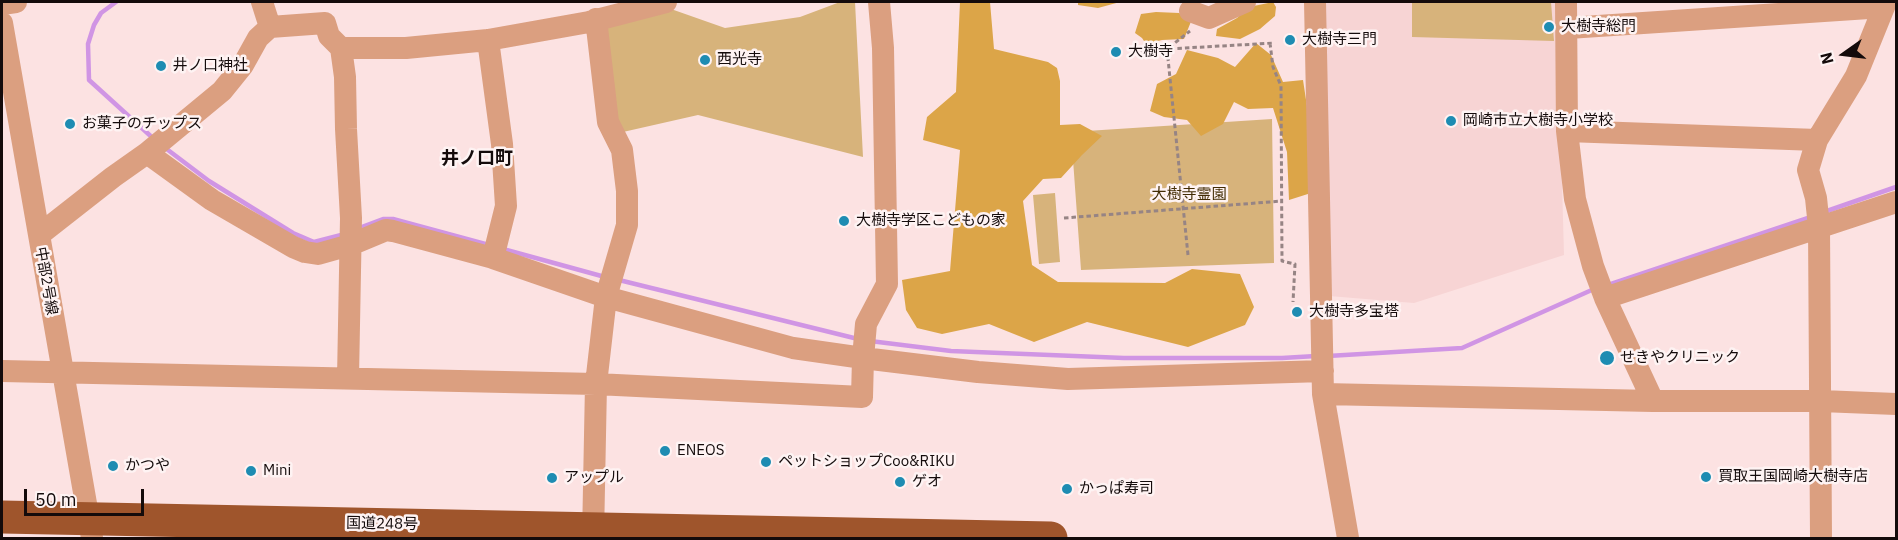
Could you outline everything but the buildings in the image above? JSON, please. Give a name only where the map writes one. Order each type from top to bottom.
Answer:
[{"type":"highway","name":"国道248号","points":[[2,517],[90,528],[1051,538]]},
{"type":"street","points":[[2,4],[16,2]]},
{"type":"street","points":[[262,2],[270,27]]},
{"type":"street","points":[[341,48],[406,48],[488,40],[596,20],[666,2]]},
{"type":"street","points":[[2,372],[596,384],[862,397],[866,324],[886,285],[883,48],[879,2]]},
{"type":"street","points":[[1199,14],[1245,2]]},
{"type":"street","points":[[1315,2],[1323,394],[1348,538]]},
{"type":"street","points":[[1566,2],[1567,131],[1575,199],[1593,266],[1605,298],[1653,401]]},
{"type":"street","points":[[1568,28],[1885,4],[1856,76],[1817,140],[1808,170],[1816,198],[1819,226],[1821,538]]},
{"type":"street","points":[[593,533],[596,384],[606,297],[627,225],[627,191],[622,150],[608,122],[596,20]]},
{"type":"street","name":"中部2号線","points":[[2,23],[90,528]]},
{"type":"street","points":[[39,235],[112,177],[147,153],[222,91],[243,65],[258,38],[270,27],[325,23],[330,36],[341,48],[345,77],[351,218],[348,378]]},
{"type":"street","points":[[488,40],[502,144],[506,206],[493,258]]},
{"type":"street","points":[[1567,131],[1817,140]]},
{"type":"street","points":[[147,153],[212,200],[305,252],[318,254],[386,231],[393,231],[493,258],[606,297],[793,348],[978,372],[1068,379],[1323,371]]},
{"type":"street","points":[[1605,298],[1896,202]]},
{"type":"street","points":[[1323,394],[1896,404]]},
{"type":"path","points":[[1188,255],[1167,49],[1199,14]]},
{"type":"path","points":[[1140,51],[1272,43],[1273,67],[1281,86],[1282,261],[1295,264],[1293,302]]},
{"type":"path","points":[[1064,218],[1282,201]]},
{"type":"shaded area","points":[[960,2],[990,2],[994,49],[1048,62],[1057,68],[1060,81],[1060,125],[1080,124],[1102,136],[1061,178],[1043,179],[1023,201],[1032,265],[1058,282],[1165,283],[1192,269],[1240,274],[1254,307],[1245,325],[1188,347],[1087,322],[1034,342],[989,324],[942,334],[917,328],[906,310],[902,280],[950,271],[960,150],[923,140],[927,117],[956,92]]},
{"type":"shaded area","points":[[1078,2],[1120,2],[1098,8],[1078,5]]},
{"type":"shaded area","points":[[1273,2],[1276,7],[1275,16],[1260,29],[1240,39],[1216,36],[1217,29],[1237,18],[1249,7]]},
{"type":"shaded area","points":[[1322,2],[1557,2],[1564,255],[1414,303],[1329,296]]},
{"type":"shaded area","points":[[1179,13],[1192,19],[1184,39],[1162,40],[1146,44],[1135,33],[1141,14]]},
{"type":"shaded area","points":[[1256,43],[1271,55],[1283,82],[1303,80],[1310,126],[1311,193],[1289,200],[1287,152],[1273,108],[1248,109],[1234,102],[1223,124],[1201,136],[1187,120],[1164,117],[1150,111],[1157,84],[1176,74],[1187,50],[1218,58],[1235,67]]},
{"type":"green space","points":[[840,2],[855,2],[863,157],[698,115],[623,132],[614,113],[603,25],[671,9],[725,28],[800,17]]},
{"type":"green space","points":[[1412,2],[1551,2],[1554,41],[1412,37]]},
{"type":"green space","name":"大樹寺霊園","points":[[1272,119],[1274,263],[1081,270],[1071,132]]},
{"type":"green space","points":[[1055,193],[1060,262],[1039,264],[1033,195]]},
{"type":"waterway","points":[[116,2],[101,13],[94,25],[88,44],[89,80],[155,140]]},
{"type":"waterway","points":[[164,147],[209,181],[293,233],[314,242],[345,234]]},
{"type":"waterway","points":[[1824,212],[1896,187]]},
{"type":"waterway","points":[[1608,285],[1811,217]]},
{"type":"waterway","points":[[359,228],[383,219],[393,219],[489,245]]},
{"type":"waterway","points":[[503,249],[605,277]]},
{"type":"waterway","points":[[619,280],[858,339]]},
{"type":"waterway","points":[[1328,356],[1462,348],[1594,289]]},
{"type":"waterway","points":[[870,341],[951,351],[1124,358],[1316,356]]},
{"type":"place","name":"大樹寺総門","points":[[1549,27]]},
{"type":"place","name":"大樹寺三門","points":[[1290,40]]},
{"type":"place","name":"大樹寺","points":[[1116,52]]},
{"type":"place","name":"西光寺","points":[[705,60]]},
{"type":"place","name":"井ノ口神社","points":[[161,66]]},
{"type":"place","name":"岡崎市立大樹寺小学校","points":[[1451,121]]},
{"type":"place","name":"お菓子のチップス","points":[[70,124]]},
{"type":"place","name":"大樹寺学区こどもの家","points":[[844,221]]},
{"type":"place","name":"大樹寺多宝塔","points":[[1297,312]]},
{"type":"place","name":"せきやクリニック","points":[[1607,358]]},
{"type":"place","name":"ENEOS","points":[[665,451]]},
{"type":"place","name":"ペットショップCoo&RIKU","points":[[766,462]]},
{"type":"place","name":"かつや","points":[[113,466]]},
{"type":"place","name":"Mini","points":[[251,471]]},
{"type":"place","name":"買取王国岡崎大樹寺店","points":[[1706,477]]},
{"type":"place","name":"アップル","points":[[552,478]]},
{"type":"place","name":"ゲオ","points":[[900,482]]},
{"type":"place","name":"かっぱ寿司","points":[[1067,489]]},
{"type":"district","name":"井ノ口町","points":[[477,159]]}]
